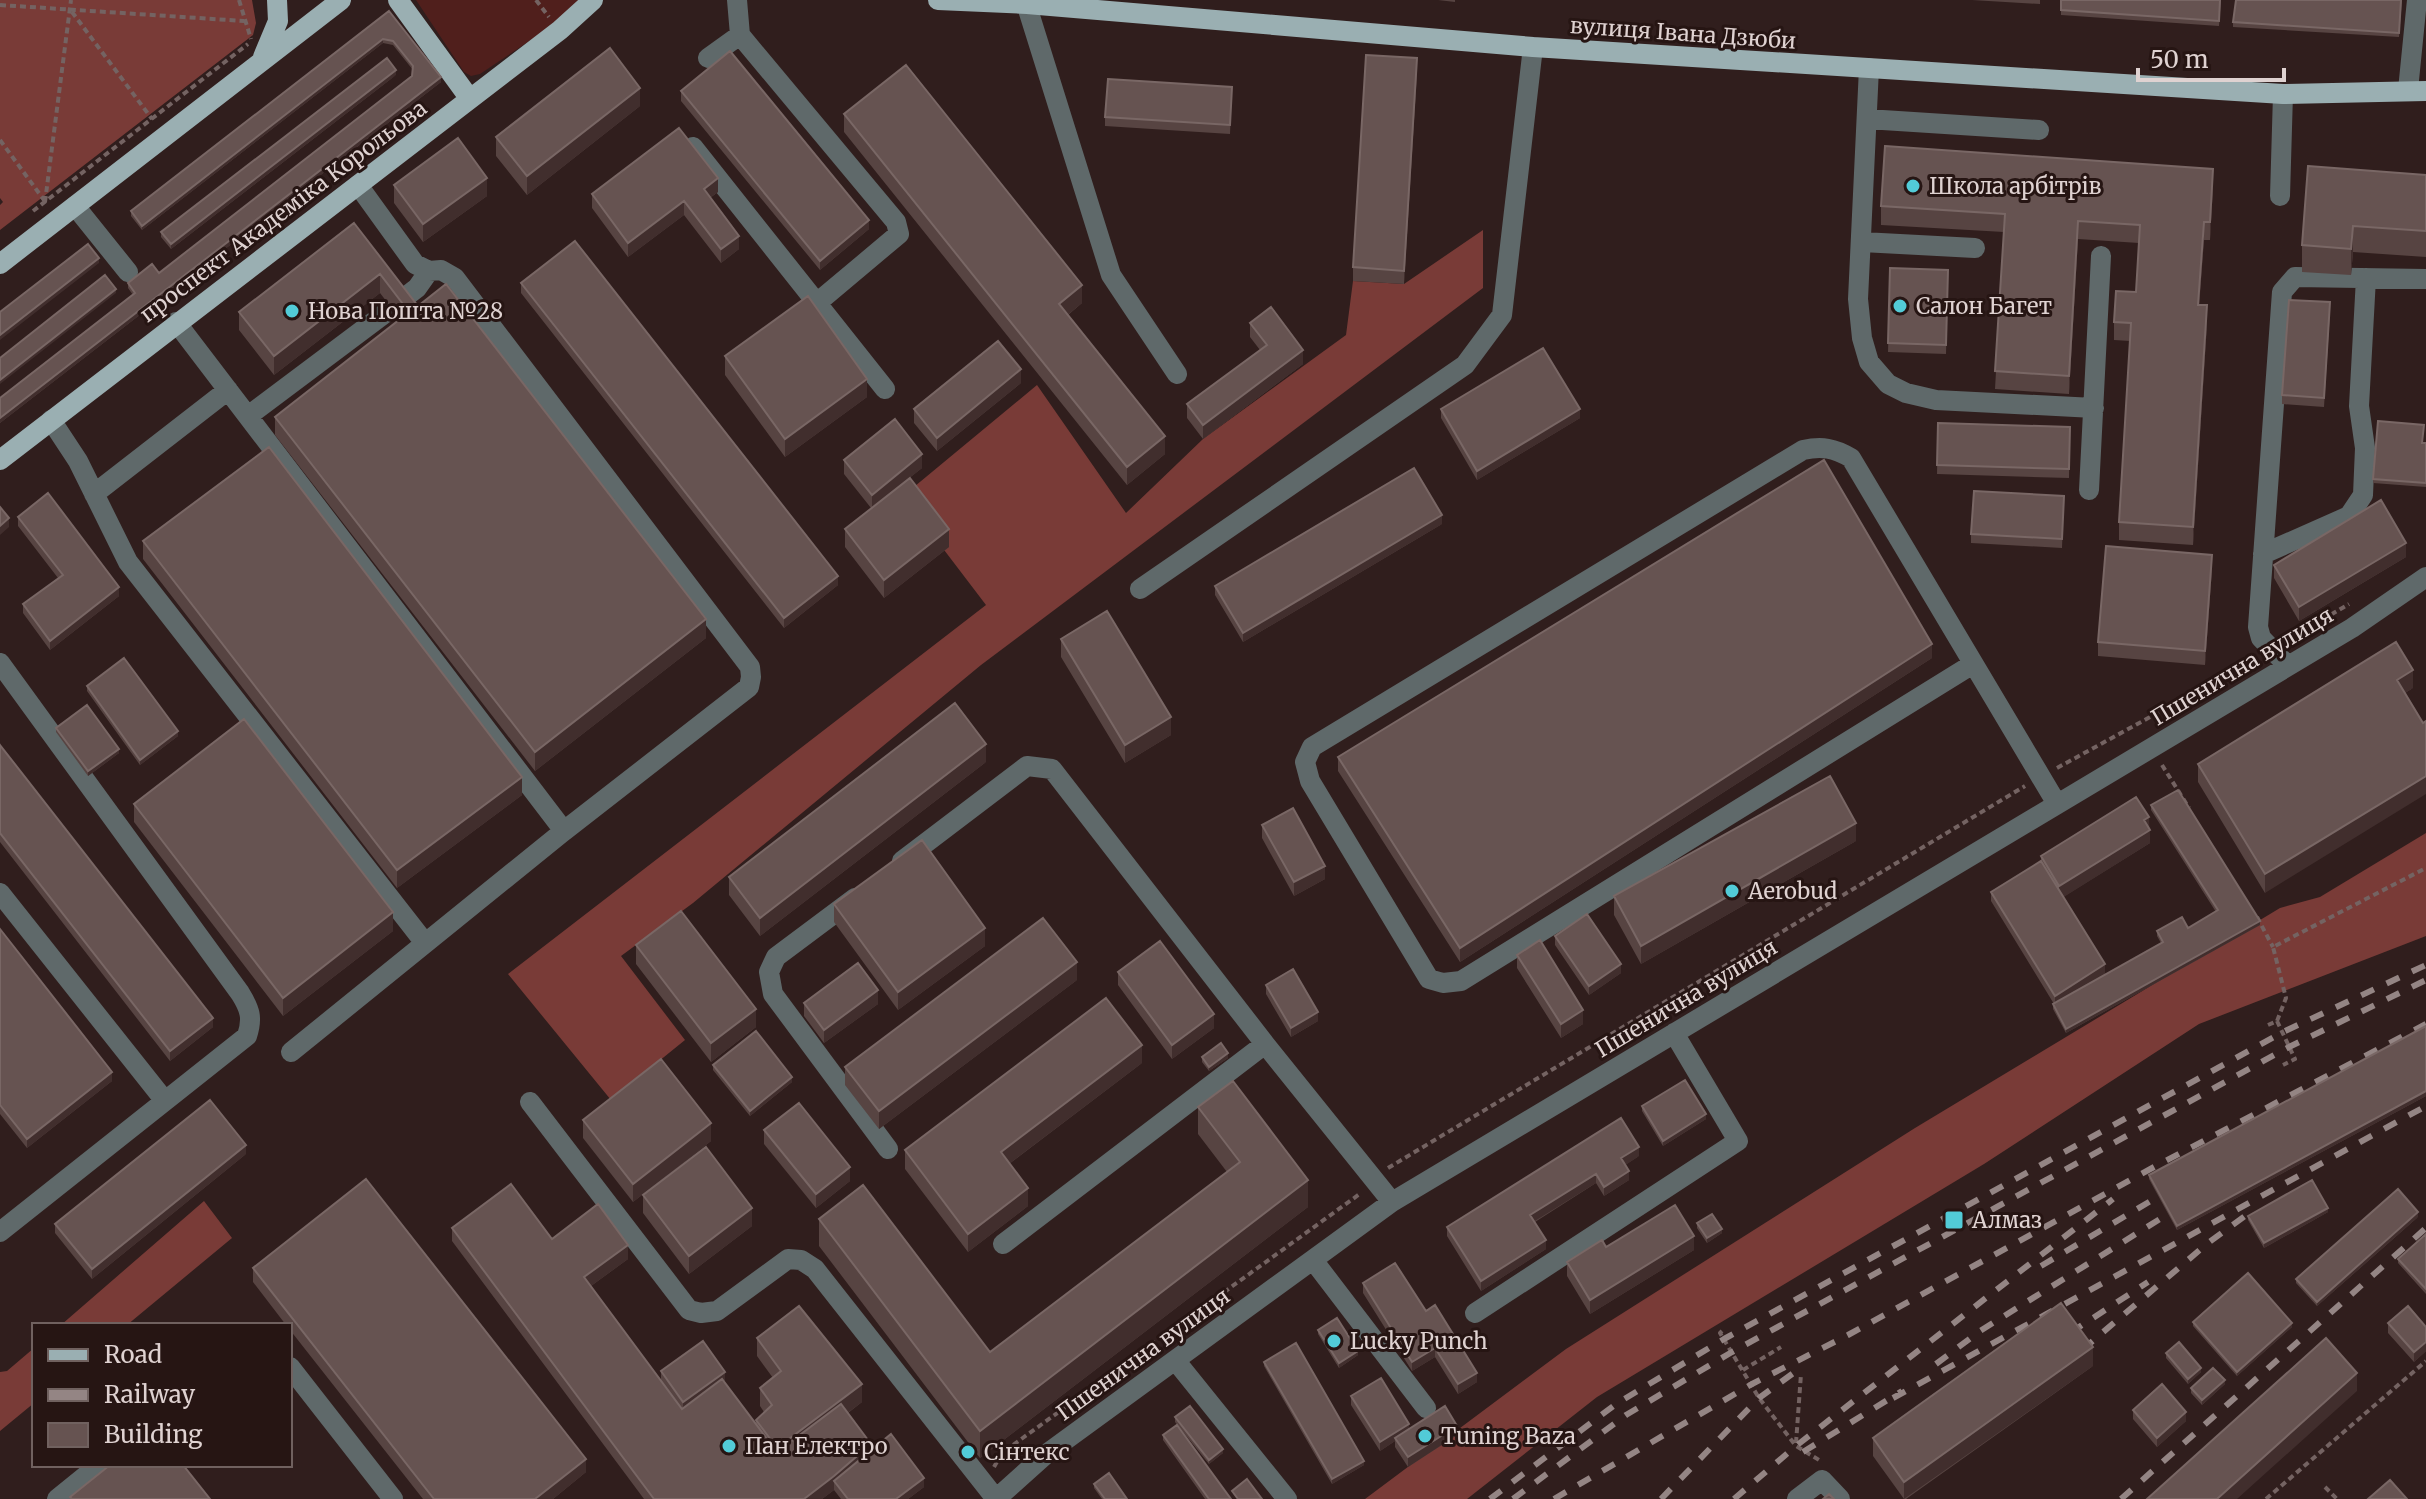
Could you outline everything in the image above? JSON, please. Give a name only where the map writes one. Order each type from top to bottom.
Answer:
[{"type":"main road","points":[[262,60],[278,21],[277,0]]},
{"type":"main road","points":[[0,264],[341,0]]},
{"type":"main road","points":[[398,0],[470,99]]},
{"type":"main road","name":"проспект Академіка Корольова","points":[[0,460],[560,30],[593,0]]},
{"type":"main road","name":"вулиця Івана Дзюби","points":[[938,0],[1026,2],[1533,47],[2283,94],[2417,90]]},
{"type":"street","points":[[737,0],[740,35],[896,222],[899,234],[818,302]]},
{"type":"street","points":[[2417,0],[2417,90]]},
{"type":"street","points":[[1026,2],[1111,275],[1177,374]]},
{"type":"street","points":[[708,58],[740,35]]},
{"type":"street","points":[[1140,589],[1465,365],[1487,339],[1502,315],[1533,47]]},
{"type":"street","points":[[1869,68],[1858,299],[1862,338],[1869,362],[1888,384],[1906,393],[1936,400],[2094,408]]},
{"type":"street","points":[[2280,196],[2283,94]]},
{"type":"street","points":[[1867,119],[2039,130]]},
{"type":"street","points":[[693,147],[885,389]]},
{"type":"street","points":[[291,1052],[564,831],[749,687],[751,677],[750,667],[455,278],[441,270],[429,271],[415,264],[358,185]]},
{"type":"street","points":[[75,206],[128,272]]},
{"type":"street","points":[[1862,242],[1975,248]]},
{"type":"street","points":[[2089,490],[2101,256]]},
{"type":"street","points":[[248,416],[417,288],[429,271]]},
{"type":"street","points":[[2288,666],[2261,638],[2258,627],[2282,292],[2295,277],[2426,279]]},
{"type":"street","points":[[2263,554],[2349,516],[2363,495],[2365,448],[2359,406],[2366,278]]},
{"type":"street","points":[[176,322],[564,831]]},
{"type":"street","points":[[94,494],[228,390]]},
{"type":"street","points":[[51,420],[78,461],[128,562],[425,943]]},
{"type":"street","points":[[1973,664],[1461,981],[1443,983],[1429,979],[1310,781],[1305,762],[1312,747],[1325,738],[1803,450],[1821,446],[1839,450],[1851,458],[2057,804]]},
{"type":"street","name":"Пшенична вулиця","points":[[996,1499],[1045,1455],[1392,1202],[2352,628],[2426,577]]},
{"type":"street","points":[[0,663],[249,1007],[252,1020],[247,1036],[0,1232]]},
{"type":"street","points":[[888,1149],[773,994],[769,972],[776,957],[1027,766],[1052,769],[1392,1202]]},
{"type":"street","points":[[0,893],[165,1101]]},
{"type":"street","points":[[1475,1313],[1738,1141],[1674,1033]]},
{"type":"street","points":[[1003,1244],[1265,1044]]},
{"type":"street","points":[[530,1102],[689,1310],[701,1313],[717,1311],[788,1259],[801,1260],[815,1269],[996,1499]]},
{"type":"street","points":[[1313,1260],[1426,1408]]},
{"type":"street","points":[[1175,1360],[1287,1499]]},
{"type":"street","points":[[292,1370],[393,1499]]},
{"type":"street","points":[[57,1499],[97,1467]]},
{"type":"street","points":[[1797,1499],[1822,1480],[1840,1499]]},
{"type":"path","points":[[45,202],[71,0]]},
{"type":"path","points":[[239,0],[252,41]]},
{"type":"path","points":[[0,5],[244,21]]},
{"type":"path","points":[[70,10],[152,119]]},
{"type":"path","points":[[23,218],[278,21]]},
{"type":"path","points":[[0,140],[45,202]]},
{"type":"path","points":[[2151,748],[2192,813]]},
{"type":"path","points":[[2273,947],[2426,868]]},
{"type":"path","points":[[2250,905],[2273,947],[2286,998],[2277,1021],[2268,1025]]},
{"type":"path","points":[[2277,1021],[2295,1059],[2283,1065]]},
{"type":"path","points":[[1722,1331],[1720,1333],[1759,1398],[1796,1446],[1829,1467]]},
{"type":"path","points":[[1743,1370],[1781,1347]]},
{"type":"path","points":[[2266,1499],[2426,1361]]},
{"type":"path","points":[[1796,1446],[1801,1374]]},
{"type":"path","points":[[2325,1487],[2337,1499]]},
{"type":"shaded area","points":[[0,0],[252,0],[256,23],[253,35],[0,230],[0,205],[3,202],[0,198]]},
{"type":"shaded area","points":[[416,0],[582,0],[555,24],[480,74],[471,76],[464,72]]},
{"type":"shaded area","points":[[1483,230],[1483,288],[981,665],[693,903],[621,956],[685,1040],[611,1100],[508,974],[986,605],[903,496],[1037,385],[1126,513],[1203,439],[1346,335],[1353,281],[1404,284]]},
{"type":"shaded area","points":[[2426,833],[2426,936],[2199,1024],[1984,1164],[1597,1397],[1467,1499],[1365,1499],[1566,1349],[1915,1128],[2280,908],[2320,897]]},
{"type":"shaded area","points":[[204,1201],[232,1238],[129,1323],[63,1323]]},
{"type":"shaded area","points":[[32,1350],[32,1405],[0,1431],[0,1372],[7,1371]]},
{"type":"building","points":[[2061,0],[2220,0],[2219,21],[2061,10]]},
{"type":"building","points":[[2236,0],[2401,0],[2399,33],[2233,22]]},
{"type":"building","points":[[389,11],[441,77],[0,418],[0,398],[135,293],[128,283],[152,264],[159,273],[412,76],[413,66],[393,41],[383,39],[142,226],[131,211]]},
{"type":"building","points":[[610,48],[640,88],[527,176],[496,137]]},
{"type":"building","points":[[730,51],[869,220],[820,261],[681,91]]},
{"type":"building","points":[[1366,55],[1417,58],[1404,271],[1353,267]]},
{"type":"building","points":[[387,58],[396,70],[171,244],[161,232]]},
{"type":"building","points":[[906,65],[1082,285],[1059,304],[1165,436],[1127,467],[844,114]]},
{"type":"building","points":[[1108,79],[1232,87],[1230,125],[1105,117]]},
{"type":"building","points":[[679,128],[718,178],[704,189],[739,236],[721,249],[684,201],[628,243],[592,194]]},
{"type":"building","points":[[458,138],[487,178],[423,224],[394,185]]},
{"type":"building","points":[[1885,146],[2213,169],[2210,222],[2204,222],[2198,305],[2207,305],[2193,527],[2119,522],[2131,323],[2114,322],[2116,291],[2136,292],[2140,225],[2078,221],[2069,376],[1995,371],[2005,214],[1881,206]]},
{"type":"building","points":[[2308,166],[2426,175],[2426,231],[2353,226],[2351,249],[2302,245]]},
{"type":"building","points":[[354,223],[418,306],[446,284],[706,619],[535,752],[275,417],[409,312],[380,274],[274,356],[239,312]]},
{"type":"building","points":[[575,241],[838,576],[784,618],[521,283]]},
{"type":"building","points":[[88,244],[99,258],[0,335],[0,312]]},
{"type":"building","points":[[1890,268],[1948,270],[1946,345],[1888,343]]},
{"type":"building","points":[[105,275],[116,289],[0,380],[0,358]]},
{"type":"building","points":[[808,296],[867,379],[785,439],[725,356]]},
{"type":"building","points":[[2289,300],[2330,302],[2324,398],[2282,395]]},
{"type":"building","points":[[1271,307],[1303,350],[1203,425],[1187,404],[1267,345],[1250,323]]},
{"type":"building","points":[[998,341],[1021,369],[937,438],[914,409]]},
{"type":"building","points":[[1543,348],[1580,409],[1477,471],[1441,409]]},
{"type":"building","points":[[895,419],[922,454],[872,495],[844,460]]},
{"type":"building","points":[[2378,421],[2424,425],[2422,443],[2426,443],[2426,483],[2373,479]]},
{"type":"building","points":[[1938,423],[2070,427],[2069,469],[1937,465]]},
{"type":"building","points":[[269,447],[522,777],[397,870],[143,541]]},
{"type":"building","points":[[1824,460],[1932,644],[1460,948],[1338,757]]},
{"type":"building","points":[[1414,468],[1442,515],[1243,633],[1215,586]]},
{"type":"building","points":[[910,478],[949,529],[884,580],[845,529]]},
{"type":"building","points":[[1974,491],[2064,496],[2062,539],[1971,534]]},
{"type":"building","points":[[48,493],[119,587],[50,641],[23,604],[63,575],[18,517]]},
{"type":"building","points":[[2381,500],[2406,543],[2299,607],[2274,565]]},
{"type":"building","points":[[0,507],[9,518],[0,526]]},
{"type":"building","points":[[2106,546],[2212,555],[2205,651],[2098,642]]},
{"type":"building","points":[[1107,611],[1171,717],[1125,745],[1061,639]]},
{"type":"building","points":[[2396,642],[2413,670],[2397,680],[2423,723],[2426,721],[2426,776],[2265,874],[2198,764]]},
{"type":"building","points":[[124,658],[178,731],[140,760],[87,686]]},
{"type":"building","points":[[955,703],[986,744],[760,918],[729,877]]},
{"type":"building","points":[[87,705],[119,749],[88,771],[56,728]]},
{"type":"building","points":[[244,719],[393,912],[283,998],[134,804]]},
{"type":"building","points":[[0,745],[213,1018],[170,1051],[0,833]]},
{"type":"building","points":[[1830,776],[1856,823],[1641,946],[1614,896]]},
{"type":"building","points":[[2178,790],[2260,921],[2066,1029],[2053,1004],[2163,942],[2157,931],[2182,917],[2188,928],[2218,910],[2151,805]]},
{"type":"building","points":[[2136,797],[2149,817],[2144,820],[2150,830],[2059,886],[2041,856]]},
{"type":"building","points":[[1293,808],[1325,866],[1294,882],[1262,825]]},
{"type":"building","points":[[922,840],[985,928],[898,992],[834,904]]},
{"type":"building","points":[[2041,861],[2105,964],[2055,996],[1991,892]]},
{"type":"building","points":[[681,911],[756,1009],[711,1043],[636,945]]},
{"type":"building","points":[[1587,914],[1621,964],[1589,986],[1555,936]]},
{"type":"building","points":[[1043,918],[1077,962],[879,1111],[845,1067]]},
{"type":"building","points":[[0,929],[112,1072],[27,1139],[0,1105]]},
{"type":"building","points":[[1540,940],[1583,1010],[1561,1024],[1517,955]]},
{"type":"building","points":[[1160,941],[1214,1014],[1172,1045],[1118,972]]},
{"type":"building","points":[[858,963],[878,990],[824,1030],[804,1003]]},
{"type":"building","points":[[1293,969],[1318,1012],[1291,1028],[1266,985]]},
{"type":"building","points":[[1106,998],[1142,1045],[1001,1152],[1028,1188],[968,1234],[905,1150]]},
{"type":"building","points":[[2426,1026],[2426,1091],[2177,1226],[2149,1175]]},
{"type":"building","points":[[756,1031],[792,1077],[750,1111],[713,1065]]},
{"type":"building","points":[[1221,1043],[1228,1053],[1209,1067],[1202,1057]]},
{"type":"building","points":[[661,1059],[711,1123],[633,1184],[583,1120]]},
{"type":"building","points":[[1685,1080],[1706,1114],[1663,1141],[1642,1106]]},
{"type":"building","points":[[1233,1081],[1308,1180],[980,1431],[819,1219],[863,1185],[990,1352],[1240,1162],[1198,1107]]},
{"type":"building","points":[[210,1100],[246,1145],[92,1269],[55,1224]]},
{"type":"building","points":[[799,1103],[850,1167],[816,1194],[764,1130]]},
{"type":"building","points":[[1621,1118],[1639,1147],[1621,1158],[1629,1171],[1604,1187],[1596,1174],[1530,1215],[1546,1240],[1481,1281],[1447,1227]]},
{"type":"building","points":[[706,1147],[752,1208],[689,1256],[643,1195]]},
{"type":"building","points":[[366,1179],[586,1459],[535,1499],[434,1499],[253,1268]]},
{"type":"building","points":[[2312,1180],[2328,1208],[2264,1243],[2248,1216]]},
{"type":"building","points":[[511,1184],[552,1239],[598,1204],[628,1245],[584,1277],[682,1409],[722,1379],[777,1452],[841,1404],[871,1444],[804,1499],[654,1499],[452,1228]]},
{"type":"building","points":[[2398,1189],[2418,1212],[2317,1302],[2296,1279]]},
{"type":"building","points":[[1675,1205],[1694,1236],[1590,1300],[1567,1262],[1602,1240],[1606,1247]]},
{"type":"building","points":[[1712,1214],[1722,1229],[1707,1238],[1697,1223]]},
{"type":"building","points":[[2426,1234],[2426,1289],[2398,1259]]},
{"type":"building","points":[[1395,1263],[1426,1311],[1435,1305],[1477,1373],[1458,1384],[1435,1348],[1412,1362],[1363,1283]]},
{"type":"building","points":[[2248,1273],[2292,1323],[2237,1372],[2193,1322]]},
{"type":"building","points":[[2061,1303],[2093,1347],[1904,1482],[1873,1438]]},
{"type":"building","points":[[799,1306],[862,1384],[777,1448],[756,1420],[772,1405],[760,1388],[781,1371],[757,1338]]},
{"type":"building","points":[[2408,1306],[2426,1327],[2426,1342],[2414,1352],[2388,1323]]},
{"type":"building","points":[[1337,1318],[1358,1351],[1339,1363],[1318,1330]]},
{"type":"building","points":[[2326,1338],[2357,1373],[2217,1499],[2147,1499]]},
{"type":"building","points":[[703,1341],[725,1372],[683,1402],[661,1371]]},
{"type":"building","points":[[2179,1342],[2201,1368],[2188,1379],[2166,1353]]},
{"type":"building","points":[[1296,1343],[1364,1461],[1332,1479],[1264,1362]]},
{"type":"building","points":[[2213,1368],[2225,1380],[2202,1400],[2191,1388]]},
{"type":"building","points":[[1381,1378],[1409,1424],[1380,1442],[1351,1396]]},
{"type":"building","points":[[2162,1384],[2186,1412],[2157,1438],[2133,1410]]},
{"type":"building","points":[[1190,1406],[1223,1449],[1209,1460],[1175,1417]]},
{"type":"building","points":[[1445,1406],[1457,1426],[1408,1457],[1395,1438]]},
{"type":"building","points":[[1177,1425],[1231,1499],[1209,1499],[1163,1435]]},
{"type":"building","points":[[891,1434],[924,1478],[896,1499],[848,1499],[834,1481]]},
{"type":"building","points":[[108,1467],[185,1467],[210,1499],[72,1499],[70,1497]]},
{"type":"building","points":[[1109,1473],[1127,1499],[1105,1499],[1094,1484]]},
{"type":"building","points":[[1247,1479],[1262,1499],[1238,1499],[1232,1491]]},
{"type":"building","points":[[2390,1480],[2407,1499],[2368,1499]]},
{"type":"railway","points":[[1490,1499],[1616,1404],[1724,1339],[2283,1032],[2426,965]]},
{"type":"railway","points":[[1513,1499],[1626,1415],[1732,1352],[2289,1047],[2426,980]]},
{"type":"railway","points":[[1554,1499],[1752,1384],[2426,1024]]},
{"type":"railway","points":[[1893,1398],[2426,1106]]},
{"type":"railway","points":[[2041,1266],[2159,1196]]},
{"type":"railway","points":[[1734,1499],[1796,1446],[2113,1199]]},
{"type":"railway","points":[[1936,1364],[1980,1331],[2168,1214]]},
{"type":"railway","points":[[2082,1350],[2208,1243],[2245,1216]]},
{"type":"railway","points":[[2121,1499],[2426,1228]]},
{"type":"railway","points":[[2070,1333],[2148,1282]]},
{"type":"railway","points":[[1661,1499],[1759,1398],[1799,1369]]},
{"type":"railway","points":[[1803,1452],[1902,1391]]},
{"type":"place","name":"Школа арбітрів","points":[[1913,186]]},
{"type":"place","name":"Салон Багет","points":[[1900,306]]},
{"type":"place","name":"Нова Пошта №28","points":[[292,311]]},
{"type":"place","name":"Aerobud","points":[[1732,891]]},
{"type":"place","name":"Алмаз","points":[[1954,1220]]},
{"type":"place","name":"Lucky Punch","points":[[1334,1341]]},
{"type":"place","name":"Tuning Baza","points":[[1425,1436]]},
{"type":"place","name":"Пан Електро","points":[[729,1446]]},
{"type":"place","name":"Сінтекс","points":[[968,1452]]}]
